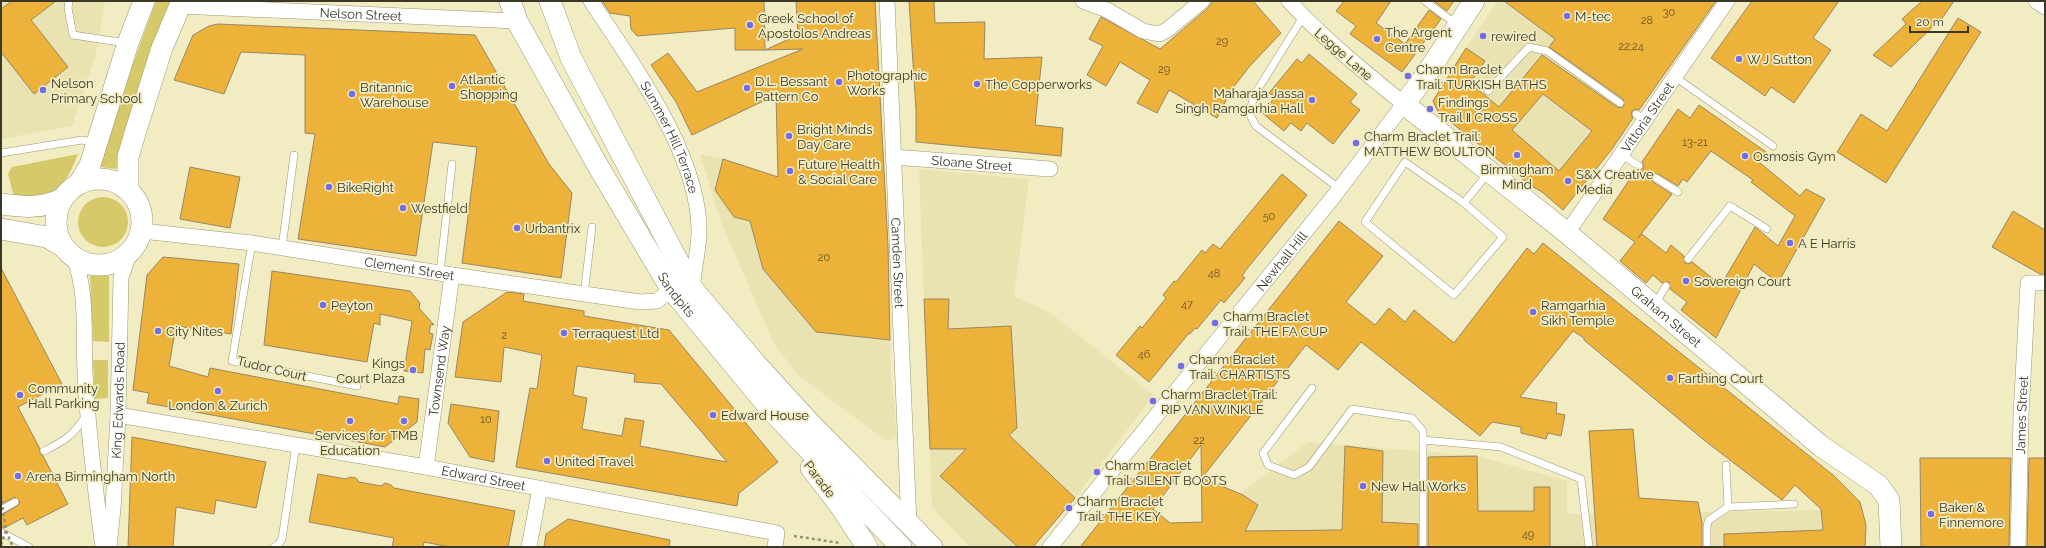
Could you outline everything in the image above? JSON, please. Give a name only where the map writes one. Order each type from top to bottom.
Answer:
[{"type":"street","points":[[79,184],[90,165],[128,43],[144,1]]},
{"type":"street","name":"Sandpits","points":[[510,1],[518,21],[598,166],[672,289],[772,411],[901,547]]},
{"type":"street","name":"Sandpits","points":[[550,1],[571,58],[692,288],[756,364],[808,421],[932,547]]},
{"type":"street","name":"Summer Hill Terrace","points":[[591,1],[662,113],[680,153],[694,195],[699,233],[692,288]]},
{"type":"street","name":"Camden Street","points":[[887,1],[910,524]]},
{"type":"street","points":[[1083,1],[1107,10],[1143,32],[1159,34],[1167,30],[1202,1]]},
{"type":"street","name":"Legge Lane","points":[[1288,1],[1342,54],[1404,104]]},
{"type":"street","points":[[1404,104],[1424,78],[1474,1]]},
{"type":"street","name":"Vittoria Street","points":[[1567,233],[1622,154],[1641,117],[1675,77],[1727,1]]},
{"type":"street","points":[[2036,1],[2045,7]]},
{"type":"street","points":[[128,190],[128,157],[162,48],[181,4]]},
{"type":"street","name":"Nelson Street","points":[[181,4],[518,21]]},
{"type":"street","name":"Graham Street","points":[[1404,104],[1567,233],[1821,446],[1878,485],[1889,500],[1890,547]]},
{"type":"street","name":"Newhall Hill","points":[[1050,547],[1340,189],[1404,104]]},
{"type":"street","name":"Sloane Street","points":[[894,157],[1050,169]]},
{"type":"street","points":[[1,229],[47,237],[69,253],[92,265],[107,265],[118,261],[129,254],[136,246],[142,231],[142,214],[138,202],[128,190],[119,183],[107,179],[92,179],[69,190],[62,199],[57,213],[56,224],[58,237],[69,253]]},
{"type":"street","points":[[1,204],[48,206],[62,199]]},
{"type":"street","name":"Clement Street","points":[[142,231],[252,243],[584,295],[640,302],[657,301],[672,289]]},
{"type":"street","name":"King Edwards Road","points":[[69,253],[80,272],[83,301],[91,458],[103,547]]},
{"type":"street","name":"King Edwards Road","points":[[109,547],[113,509],[118,415],[121,278],[129,254]]},
{"type":"street","name":"Townsend Way","points":[[426,467],[446,274]]},
{"type":"street","name":"James Street","points":[[2018,547],[2021,416],[2028,283],[2045,283]]},
{"type":"street","name":"Parade","points":[[772,411],[810,467],[841,507],[867,547]]},
{"type":"street","name":"Edward Street","points":[[118,415],[426,467],[540,488],[776,540]]},
{"type":"street","points":[[529,547],[540,488]]},
{"type":"lane","points":[[69,1],[68,8],[73,35],[128,43]]},
{"type":"lane","points":[[1425,1],[1457,26]]},
{"type":"lane","points":[[1303,17],[1255,94],[1248,113],[1256,126],[1340,189]]},
{"type":"lane","points":[[1488,91],[1529,46],[1547,51],[1620,103]]},
{"type":"lane","points":[[1675,77],[1773,146]]},
{"type":"lane","points":[[1,153],[82,140],[96,143]]},
{"type":"lane","points":[[1622,154],[1639,166]]},
{"type":"lane","points":[[282,248],[294,155]]},
{"type":"lane","points":[[1405,162],[1464,203],[1503,237],[1454,295],[1364,222],[1405,162]]},
{"type":"lane","points":[[446,274],[452,164]]},
{"type":"lane","points":[[1464,203],[1490,171]]},
{"type":"lane","points":[[1656,178],[1678,192]]},
{"type":"lane","points":[[1688,259],[1730,206],[1768,229]]},
{"type":"lane","points":[[584,295],[592,227]]},
{"type":"lane","name":"Tudor Court","points":[[252,243],[232,361],[357,386]]},
{"type":"lane","points":[[1654,306],[1666,286]]},
{"type":"lane","points":[[1312,388],[1263,452],[1268,465],[1294,475],[1309,467],[1352,409],[1412,418],[1423,431],[1423,547]]},
{"type":"lane","points":[[44,450],[58,444],[75,432],[88,414]]},
{"type":"lane","points":[[1423,440],[1501,447],[1581,479],[1589,547]]},
{"type":"lane","points":[[274,547],[278,545],[282,539],[296,445]]},
{"type":"lane","points":[[1726,465],[1728,507]]},
{"type":"lane","points":[[1,510],[15,502]]},
{"type":"lane","points":[[1707,547],[1707,525],[1709,520],[1728,507],[1794,504]]},
{"type":"lane","points":[[4,531],[29,547]]},
{"type":"path","points":[[1,545],[4,531],[2,496]]},
{"type":"path","points":[[4,531],[13,547]]},
{"type":"path","points":[[776,540],[844,545]]},
{"type":"shaded area","name":"Nelson Primary School","points":[[1,1],[105,1],[96,54],[72,126],[1,139]]},
{"type":"shaded area","points":[[156,1],[176,1],[137,101],[116,169],[100,167],[125,86]]},
{"type":"shaded area","points":[[1498,1],[1532,1],[1651,92],[1613,147],[1563,210],[1542,192],[1438,112],[1433,101],[1452,69]]},
{"type":"shaded area","points":[[78,154],[65,180],[56,191],[40,198],[14,197],[8,174],[12,167]]},
{"type":"shaded area","points":[[700,154],[723,159],[804,186],[888,245],[891,373],[897,436],[888,442],[798,375],[774,344],[721,222]]},
{"type":"shaded area","points":[[919,169],[1029,179],[1014,296],[1049,312],[1154,395],[1075,498],[1033,547],[970,547],[932,508]]},
{"type":"shaded area","points":[[103,197],[112,199],[123,208],[128,222],[126,231],[117,242],[103,247],[94,245],[83,236],[78,222],[80,213],[89,202]]},
{"type":"shaded area","points":[[90,276],[109,276],[109,342],[93,341]]},
{"type":"shaded area","points":[[93,360],[108,360],[108,398],[95,399]]},
{"type":"shaded area","points":[[1308,442],[1477,456],[1567,481],[1567,514],[1821,510],[1824,547],[1204,547],[1239,494]]},
{"type":"building","points":[[12,1],[56,1],[31,20],[68,67],[34,94],[1,52],[1,9]]},
{"type":"building","points":[[602,1],[764,1],[765,50],[735,50],[735,28],[637,36],[631,29],[630,16],[610,13]]},
{"type":"building","points":[[796,1],[875,1],[888,246],[890,340],[816,332],[763,269],[750,221],[734,217],[715,190],[723,159],[778,177],[776,95],[692,135],[676,102],[651,65],[668,53],[697,92],[803,49],[765,50],[798,35]]},
{"type":"building","name":"The Copperworks","points":[[909,1],[934,1],[935,23],[985,22],[984,59],[1042,57],[1035,125],[1063,128],[1061,156],[916,142],[916,110]]},
{"type":"building","points":[[1213,1],[1253,1],[1281,33],[1249,67],[1232,89],[1217,118],[1169,90],[1157,113],[1137,103],[1150,80],[1120,62],[1106,86],[1087,75],[1103,46],[1089,39],[1101,17],[1160,49],[1208,8]]},
{"type":"building","name":"The Argent Centre","points":[[1344,1],[1391,1],[1376,23],[1405,44],[1429,10],[1441,19],[1402,72],[1350,34],[1356,26],[1336,11]]},
{"type":"building","points":[[1454,1],[1447,11],[1435,2]]},
{"type":"building","points":[[1504,1],[1716,1],[1639,110],[1636,109],[1632,111],[1631,114],[1633,118],[1612,149],[1563,210],[1542,192],[1530,185],[1438,112],[1433,101],[1466,48],[1485,61],[1470,83],[1499,107],[1542,55],[1617,107],[1622,108],[1624,106],[1623,99],[1549,47],[1555,39]],"holes":[[[1543,94],[1592,131],[1559,171],[1512,130]]]},
{"type":"building","points":[[1752,1],[1839,1],[1813,38],[1831,50],[1794,103],[1771,87],[1765,96],[1711,58]]},
{"type":"building","points":[[1922,1],[1954,1],[1943,17],[1891,67],[1873,55],[1906,24],[1902,19]]},
{"type":"building","points":[[1958,18],[1981,32],[1886,183],[1837,152],[1861,114],[1887,131]]},
{"type":"building","points":[[218,24],[475,35],[549,164],[572,193],[561,278],[462,263],[477,147],[433,142],[416,256],[298,239],[315,134],[305,133],[305,55],[241,52],[224,94],[174,80],[193,35],[209,26]]},
{"type":"building","name":"Maharaja Jassa Singh Ramgarhia Hall","points":[[1309,54],[1357,94],[1350,102],[1360,110],[1333,144],[1307,123],[1301,131],[1291,123],[1284,131],[1262,113],[1275,97],[1269,93],[1297,59],[1302,63]]},
{"type":"building","points":[[1699,105],[1766,152],[1759,162],[1800,196],[1806,189],[1825,199],[1778,283],[1754,264],[1716,338],[1681,310],[1687,302],[1670,289],[1669,282],[1662,283],[1653,275],[1646,283],[1620,261],[1635,242],[1603,219],[1636,170],[1643,169],[1644,166],[1642,162],[1678,109],[1690,118]],"holes":[[[1711,151],[1753,180],[1751,182],[1795,216],[1778,246],[1755,227],[1721,285],[1692,262],[1688,264],[1685,263],[1684,256],[1671,245],[1666,253],[1642,234],[1638,238],[1672,194],[1653,182],[1652,175],[1658,174],[1678,186],[1683,179],[1687,182]]]},
{"type":"building","points":[[190,167],[240,177],[230,228],[180,219]]},
{"type":"building","points":[[1282,174],[1307,195],[1246,270],[1242,276],[1245,278],[1224,303],[1221,300],[1197,329],[1195,328],[1190,334],[1189,333],[1149,382],[1116,355],[1140,326],[1142,328],[1166,298],[1163,295],[1174,281],[1176,282],[1202,250],[1205,253],[1213,244],[1220,249]]},
{"type":"building","points":[[2013,211],[2045,230],[2045,274],[2040,274],[1992,247]]},
{"type":"building","points":[[1339,221],[1383,256],[1346,302],[1375,325],[1389,308],[1405,322],[1414,310],[1454,343],[1527,248],[1534,254],[1543,243],[1833,475],[1860,502],[1866,525],[1865,547],[1724,547],[1724,534],[1823,530],[1821,509],[1795,485],[1782,500],[1704,440],[1584,340],[1584,338],[1573,331],[1520,397],[1557,403],[1556,413],[1565,415],[1561,436],[1548,433],[1546,439],[1521,433],[1521,427],[1492,422],[1480,436],[1361,342],[1338,370],[1306,345],[1202,478],[1243,495],[1258,505],[1245,531],[1342,530],[1345,446],[1383,451],[1382,522],[1418,524],[1418,547],[1080,547]],"holes":[[[1201,445],[1202,522],[1170,523],[1153,509]]]},
{"type":"building","points":[[163,257],[239,264],[231,334],[176,326],[169,366],[208,377],[210,368],[398,404],[399,396],[419,399],[417,422],[385,447],[147,403],[149,393],[133,390],[147,275]]},
{"type":"building","name":"Community Hall Parking","points":[[1,268],[62,384],[18,407],[40,449],[40,454],[43,456],[68,504],[27,525],[23,518],[4,528],[1,527],[1,515],[17,506],[20,502],[15,497],[1,504]]},
{"type":"building","name":"Peyton","points":[[272,271],[410,291],[420,303],[419,308],[434,325],[431,324],[429,333],[433,334],[430,350],[425,349],[423,373],[404,371],[412,321],[380,314],[380,325],[374,323],[367,362],[264,345]]},
{"type":"building","points":[[507,292],[524,294],[523,301],[584,311],[584,316],[669,330],[778,462],[739,493],[737,506],[516,467],[530,388],[537,389],[542,355],[504,347],[501,382],[455,377],[463,322]],"holes":[[[577,366],[635,374],[634,382],[661,384],[727,462],[640,446],[644,421],[625,418],[622,436],[582,429],[587,398],[573,395]]]},
{"type":"building","points":[[924,299],[949,299],[948,329],[1011,326],[1017,428],[1009,435],[1075,498],[1033,547],[1018,547],[940,476],[966,449],[930,449]]},
{"type":"building","points":[[451,404],[499,411],[494,462],[470,457],[448,423]]},
{"type":"building","points":[[1633,429],[1639,498],[1698,502],[1702,523],[1702,547],[1597,547],[1589,431]]},
{"type":"building","points":[[132,437],[266,462],[256,508],[216,500],[214,514],[176,507],[173,547],[128,547]]},
{"type":"building","points":[[1477,456],[1478,511],[1534,511],[1534,487],[1550,487],[1550,547],[1428,547],[1428,457]]},
{"type":"building","name":"Baker & Finnemore","points":[[1920,458],[2011,458],[2009,547],[1921,547]]},
{"type":"building","points":[[2029,458],[2045,458],[2045,547],[2027,547]]},
{"type":"building","points":[[318,474],[346,479],[350,477],[356,478],[359,482],[381,486],[385,483],[394,488],[515,511],[508,547],[450,547],[424,542],[423,547],[392,547],[394,538],[309,522]]},
{"type":"building","points":[[568,519],[670,540],[669,547],[544,547],[546,534]]},
{"type":"place","name":"M-tec","points":[[1567,16]]},
{"type":"place","name":"Greek School of Apostolos Andreas","points":[[750,25]]},
{"type":"place","name":"rewired","points":[[1483,36]]},
{"type":"place","name":"The Argent Centre","points":[[1377,39]]},
{"type":"place","name":"W J Sutton","points":[[1739,59]]},
{"type":"place","name":"Charm Braclet Trail: TURKISH BATHS","points":[[1408,76]]},
{"type":"place","name":"Photographic Works","points":[[839,82]]},
{"type":"place","name":"The Copperworks","points":[[977,84]]},
{"type":"place","name":"Atlantic Shopping","points":[[452,86]]},
{"type":"place","name":"D.L. Bessant Pattern Co","points":[[747,88]]},
{"type":"place","name":"Nelson Primary School","points":[[43,90]]},
{"type":"place","name":"Britannic Warehouse","points":[[352,94]]},
{"type":"place","name":"Maharaja Jassa Singh Ramgarhia Hall","points":[[1312,100]]},
{"type":"place","name":"Findings Trail ‖ CROSS","points":[[1430,109]]},
{"type":"place","name":"Bright Minds Day Care","points":[[789,136]]},
{"type":"place","name":"Charm Braclet Trail: MATTHEW BOULTON","points":[[1356,143]]},
{"type":"place","name":"Birmingham Mind","points":[[1517,155]]},
{"type":"place","name":"Osmosis Gym","points":[[1745,156]]},
{"type":"place","name":"Future Health & Social Care","points":[[790,171]]},
{"type":"place","name":"S&X Creative Media","points":[[1568,181]]},
{"type":"place","name":"BikeRight","points":[[329,187]]},
{"type":"place","name":"Westfield","points":[[403,208]]},
{"type":"place","name":"Urbantrix","points":[[517,228]]},
{"type":"place","name":"A E Harris","points":[[1790,243]]},
{"type":"place","name":"Sovereign Court","points":[[1686,281]]},
{"type":"place","name":"Peyton","points":[[323,305]]},
{"type":"place","name":"Ramgarhia Sikh Temple","points":[[1533,312]]},
{"type":"place","name":"Charm Braclet Trail: THE FA CUP","points":[[1215,323]]},
{"type":"place","name":"City Nites","points":[[158,331]]},
{"type":"place","name":"Terraquest Ltd","points":[[564,333]]},
{"type":"place","name":"Charm Braclet Trail: CHARTISTS","points":[[1181,366]]},
{"type":"place","name":"Kings Court Plaza","points":[[413,370]]},
{"type":"place","name":"Farthing Court","points":[[1670,378]]},
{"type":"place","name":"London & Zurich","points":[[218,391]]},
{"type":"place","name":"Community Hall Parking","points":[[20,395]]},
{"type":"place","name":"Charm Braclet Trail: RIP VAN WINKLE","points":[[1153,401]]},
{"type":"place","name":"Edward House","points":[[713,415]]},
{"type":"place","name":"Services for Education","points":[[350,421]]},
{"type":"place","name":"TMB","points":[[404,421]]},
{"type":"place","name":"United Travel","points":[[547,461]]},
{"type":"place","name":"Charm Braclet Trail: SILENT BOOTS","points":[[1097,472]]},
{"type":"place","name":"Arena Birmingham North","points":[[18,476]]},
{"type":"place","name":"New Hall Works","points":[[1363,486]]},
{"type":"place","name":"Charm Braclet Trail: THE KEY","points":[[1069,508]]},
{"type":"place","name":"Baker & Finnemore","points":[[1931,514]]}]
